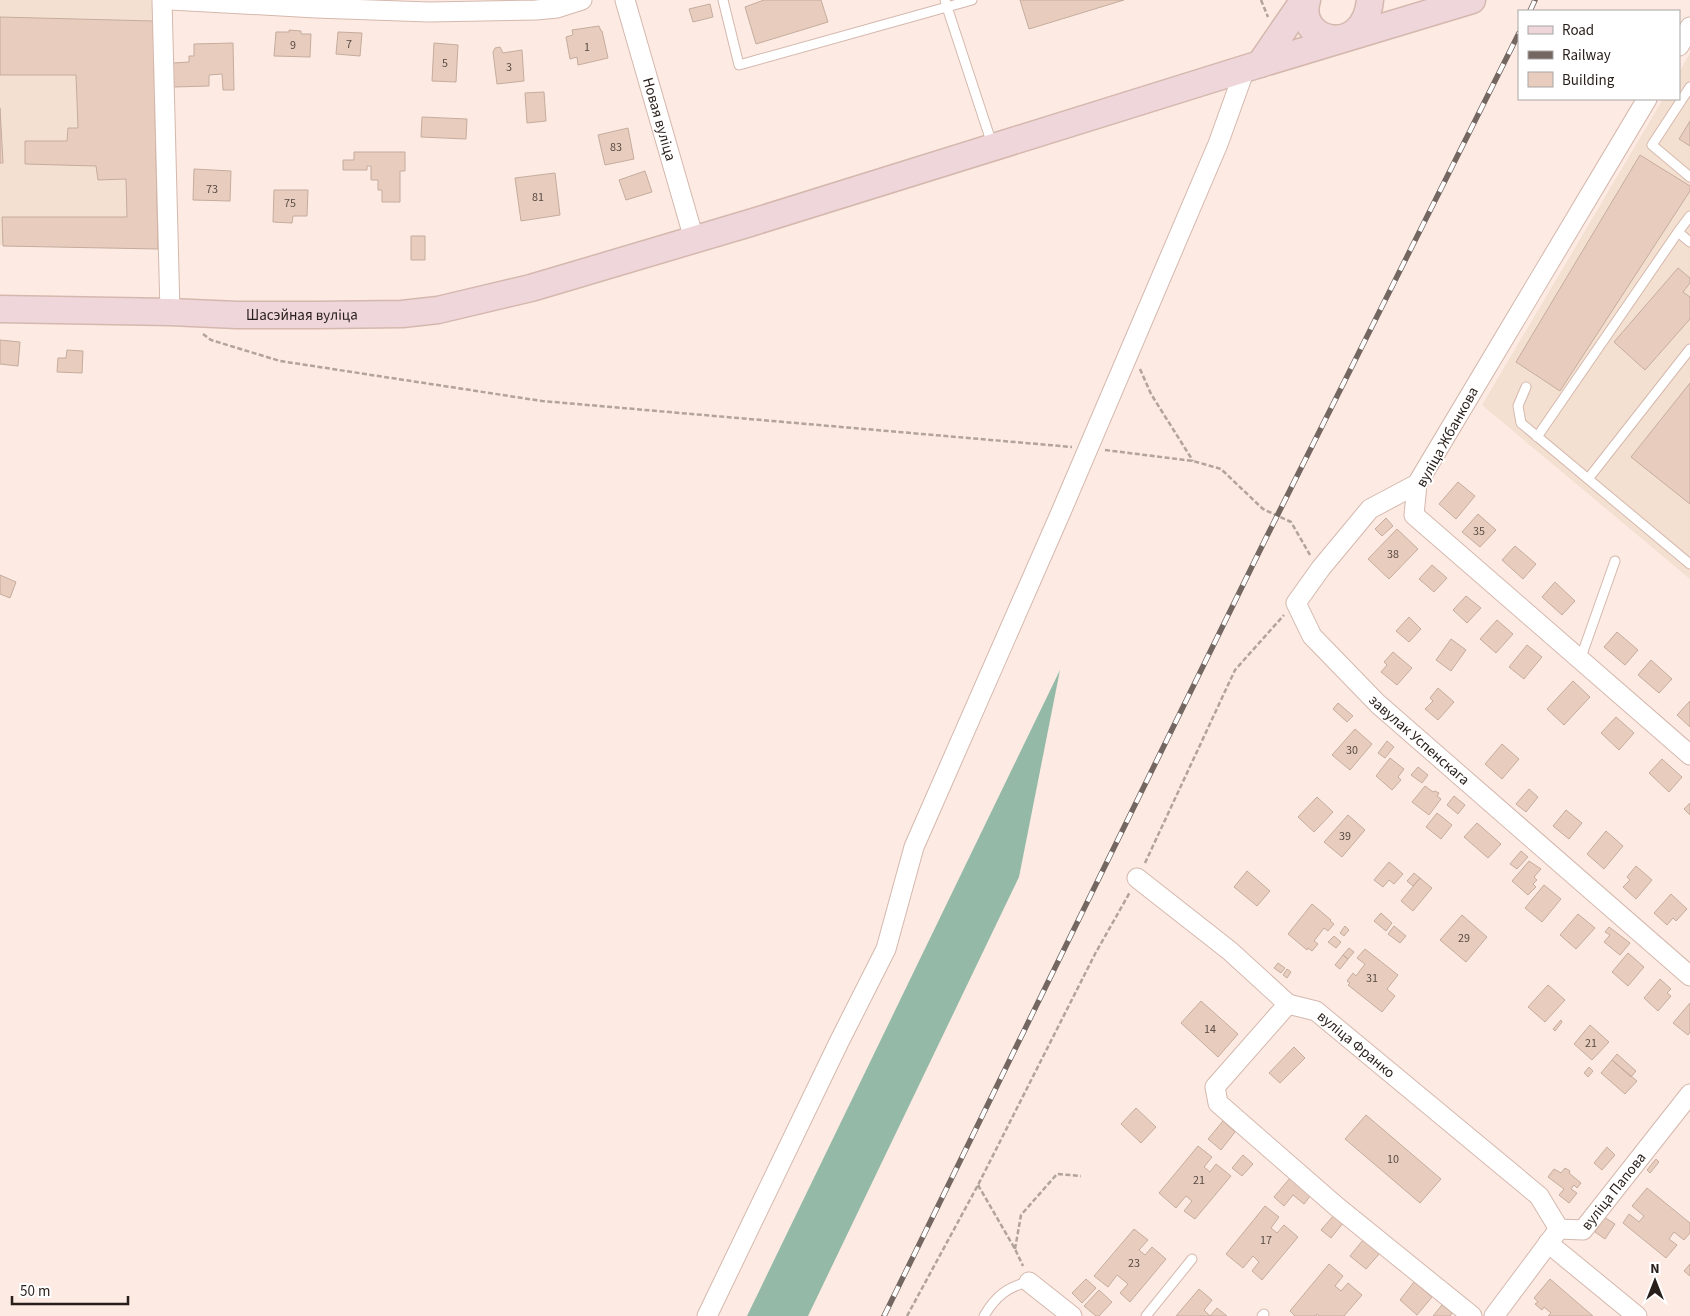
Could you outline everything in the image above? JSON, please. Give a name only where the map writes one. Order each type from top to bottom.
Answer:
[{"type":"main road","points":[[1306,0],[1306,16],[1312,28],[1331,39],[1344,39],[1360,29],[1371,0],[1391,9],[1418,15]]},
{"type":"main road","points":[[1253,66],[1306,0]]},
{"type":"main road","name":"Шасэйная вуліца","points":[[0,309],[237,315],[402,314],[447,308],[530,288],[600,268],[878,184],[1418,15],[1472,0]]},
{"type":"street","points":[[162,0],[170,312]]},
{"type":"street","points":[[170,0],[428,12],[536,10],[557,8],[582,0]]},
{"type":"street","name":"Новая вуліца","points":[[625,0],[694,239]]},
{"type":"street","points":[[1680,44],[1690,27]]},
{"type":"street","points":[[707,1316],[886,948],[914,847],[1253,66]]},
{"type":"street","name":"вуліца Жбанкова","points":[[1646,100],[1417,484],[1414,515],[1690,755]]},
{"type":"street","points":[[1296,603],[1320,568],[1370,509],[1417,484]]},
{"type":"street","name":"завулак Успенскага","points":[[1296,603],[1312,636],[1378,704],[1690,976]]},
{"type":"street","name":"вуліца Франко","points":[[1137,878],[1230,951],[1288,1004],[1316,1011],[1539,1196],[1554,1236],[1637,1316]]},
{"type":"street","points":[[1288,1004],[1215,1087],[1218,1103],[1336,1206],[1472,1316]]},
{"type":"street","name":"вуліца Папова","points":[[1554,1236],[1583,1230],[1690,1094]]},
{"type":"street","points":[[1494,1316],[1554,1236]]},
{"type":"street","points":[[1029,1282],[1072,1316]]},
{"type":"lane","points":[[723,0],[738,65],[946,4],[972,0]]},
{"type":"lane","points":[[946,4],[993,147]]},
{"type":"lane","points":[[1690,87],[1652,145],[1690,177]]},
{"type":"lane","points":[[1537,437],[1690,216]]},
{"type":"lane","points":[[1678,232],[1690,242]]},
{"type":"lane","points":[[1588,479],[1690,349]]},
{"type":"lane","points":[[1526,386],[1518,406],[1521,423],[1690,564]]},
{"type":"lane","points":[[1580,661],[1615,561]]},
{"type":"lane","points":[[1146,1316],[1192,1259]]},
{"type":"lane","points":[[984,1316],[992,1302],[1015,1285],[1029,1282]]},
{"type":"path","points":[[203,335],[212,340],[280,361],[542,401],[1088,448],[1193,461],[1221,469],[1263,509],[1291,522],[1320,568]]},
{"type":"path","points":[[1130,350],[1152,394],[1193,461]]},
{"type":"path","points":[[907,1316],[978,1185],[1095,954],[1137,878],[1235,670],[1270,629],[1296,603]]},
{"type":"path","points":[[1015,1249],[1021,1215],[1057,1174],[1081,1176]]},
{"type":"path","points":[[978,1185],[1015,1249],[1029,1282]]},
{"type":"shaded area","points":[[0,0],[150,0],[160,6],[158,246],[0,245]]},
{"type":"shaded area","points":[[1690,53],[1690,579],[1482,405],[1662,100],[1680,100],[1680,70]]},
{"type":"green space","points":[[1060,670],[1019,877],[808,1316],[747,1316]]},
{"type":"building","points":[[764,0],[821,0],[828,22],[756,44],[745,7]]},
{"type":"building","points":[[1020,0],[1124,0],[1029,29]]},
{"type":"building","points":[[710,4],[713,17],[693,22],[689,9]]},
{"type":"building","points":[[0,17],[153,21],[158,249],[3,246],[2,217],[127,217],[126,179],[98,180],[96,166],[25,164],[25,141],[67,141],[68,128],[78,128],[76,75],[0,75]]},
{"type":"building","points":[[599,26],[602,31],[608,58],[578,65],[577,57],[570,59],[566,37],[573,35],[572,30]]},
{"type":"building","points":[[289,30],[301,31],[301,34],[311,34],[310,57],[274,56],[276,32],[289,32]]},
{"type":"building","points":[[338,32],[362,33],[360,56],[336,54]]},
{"type":"building","points":[[233,43],[234,90],[223,90],[222,74],[209,75],[209,86],[174,87],[173,63],[189,62],[189,56],[194,56],[194,44]]},
{"type":"building","points":[[434,43],[458,45],[456,82],[432,81]]},
{"type":"building","points":[[500,47],[503,53],[522,50],[524,81],[497,84],[493,52],[495,48]]},
{"type":"building","points":[[544,92],[546,121],[527,123],[525,93]]},
{"type":"building","points":[[0,108],[3,163],[0,163]]},
{"type":"building","points":[[422,117],[467,119],[466,139],[421,137]]},
{"type":"building","points":[[1690,121],[1690,146],[1679,139]]},
{"type":"building","points":[[628,128],[634,159],[605,165],[598,135]]},
{"type":"building","points":[[354,152],[405,152],[405,171],[400,171],[400,202],[382,202],[382,190],[378,190],[378,180],[371,180],[371,166],[367,166],[367,170],[343,170],[343,160],[354,160]]},
{"type":"building","points":[[1640,155],[1690,186],[1690,191],[1560,391],[1516,362]]},
{"type":"building","points":[[194,169],[231,171],[230,201],[193,200]]},
{"type":"building","points":[[645,171],[652,192],[626,200],[619,180]]},
{"type":"building","points":[[555,173],[560,215],[521,221],[515,178]]},
{"type":"building","points":[[274,190],[308,190],[307,216],[293,216],[292,223],[273,222]]},
{"type":"building","points":[[411,236],[425,236],[425,260],[411,260]]},
{"type":"building","points":[[1678,268],[1690,278],[1690,283],[1683,292],[1690,297],[1690,319],[1645,370],[1614,342]]},
{"type":"building","points":[[0,340],[20,342],[18,366],[0,364]]},
{"type":"building","points":[[67,350],[83,351],[82,373],[57,372],[58,358],[66,358]]},
{"type":"building","points":[[1690,383],[1690,504],[1631,457]]},
{"type":"building","points":[[1458,482],[1475,496],[1456,519],[1439,504]]},
{"type":"building","points":[[1478,514],[1496,530],[1480,547],[1462,532]]},
{"type":"building","points":[[1386,518],[1393,526],[1382,536],[1375,529]]},
{"type":"building","points":[[1397,529],[1418,549],[1389,579],[1368,559]]},
{"type":"building","points":[[1515,546],[1536,564],[1523,579],[1502,560]]},
{"type":"building","points":[[1432,565],[1447,578],[1434,592],[1419,579]]},
{"type":"building","points":[[0,575],[16,582],[10,598],[0,594]]},
{"type":"building","points":[[1555,582],[1575,601],[1562,615],[1542,597]]},
{"type":"building","points":[[1466,596],[1481,608],[1467,623],[1453,610]]},
{"type":"building","points":[[1409,617],[1421,629],[1409,642],[1396,631]]},
{"type":"building","points":[[1497,620],[1513,634],[1496,653],[1480,639]]},
{"type":"building","points":[[1617,632],[1638,650],[1625,665],[1604,647]]},
{"type":"building","points":[[1451,639],[1466,650],[1451,671],[1436,660]]},
{"type":"building","points":[[1527,645],[1542,657],[1524,679],[1509,667]]},
{"type":"building","points":[[1393,652],[1412,668],[1397,685],[1381,672],[1387,665],[1384,662]]},
{"type":"building","points":[[1651,660],[1672,679],[1659,693],[1638,675]]},
{"type":"building","points":[[1573,681],[1590,697],[1564,725],[1547,709]]},
{"type":"building","points":[[1438,688],[1454,702],[1438,720],[1425,709],[1433,701],[1430,698]]},
{"type":"building","points":[[1690,701],[1690,727],[1677,715]]},
{"type":"building","points":[[1338,703],[1353,716],[1347,722],[1333,709]]},
{"type":"building","points":[[1616,717],[1634,733],[1619,750],[1601,733]]},
{"type":"building","points":[[1355,729],[1372,744],[1350,770],[1332,755]]},
{"type":"building","points":[[1387,741],[1394,747],[1385,758],[1378,753]]},
{"type":"building","points":[[1502,744],[1519,759],[1502,779],[1485,764]]},
{"type":"building","points":[[1390,758],[1404,769],[1398,777],[1401,780],[1392,790],[1376,776]]},
{"type":"building","points":[[1662,759],[1682,777],[1669,792],[1649,773]]},
{"type":"building","points":[[1418,767],[1428,775],[1422,783],[1411,775]]},
{"type":"building","points":[[1425,786],[1433,792],[1439,793],[1437,796],[1441,799],[1429,815],[1412,802]]},
{"type":"building","points":[[1529,789],[1538,797],[1526,812],[1516,804]]},
{"type":"building","points":[[1454,796],[1465,805],[1458,814],[1447,805]]},
{"type":"building","points":[[1317,797],[1333,812],[1314,832],[1298,817]]},
{"type":"building","points":[[1690,803],[1690,815],[1684,809]]},
{"type":"building","points":[[1566,810],[1582,823],[1569,839],[1553,826]]},
{"type":"building","points":[[1437,813],[1452,825],[1441,839],[1426,827]]},
{"type":"building","points":[[1348,815],[1365,830],[1342,857],[1324,842]]},
{"type":"building","points":[[1477,823],[1501,844],[1488,858],[1464,837]]},
{"type":"building","points":[[1606,831],[1623,846],[1604,869],[1587,854]]},
{"type":"building","points":[[1521,851],[1528,857],[1517,869],[1510,864]]},
{"type":"building","points":[[1529,861],[1541,869],[1534,877],[1537,880],[1533,884],[1536,887],[1528,895],[1512,881]]},
{"type":"building","points":[[1389,862],[1403,874],[1394,884],[1389,880],[1383,887],[1374,880]]},
{"type":"building","points":[[1636,866],[1652,880],[1636,899],[1623,887],[1630,880],[1627,877]]},
{"type":"building","points":[[1247,871],[1270,891],[1257,906],[1234,887]]},
{"type":"building","points":[[1414,873],[1420,878],[1413,886],[1407,881]]},
{"type":"building","points":[[1420,878],[1432,888],[1413,911],[1401,901]]},
{"type":"building","points":[[1544,885],[1561,899],[1542,922],[1525,908]]},
{"type":"building","points":[[1671,894],[1687,909],[1676,921],[1673,918],[1667,925],[1654,913]]},
{"type":"building","points":[[1312,904],[1334,924],[1328,931],[1324,928],[1314,941],[1318,944],[1312,951],[1308,948],[1307,950],[1288,934]]},
{"type":"building","points":[[1381,913],[1392,923],[1386,931],[1374,921]]},
{"type":"building","points":[[1578,914],[1595,928],[1576,949],[1560,935]]},
{"type":"building","points":[[1462,915],[1487,937],[1466,962],[1440,940]]},
{"type":"building","points":[[1345,926],[1349,930],[1344,936],[1340,933]]},
{"type":"building","points":[[1394,926],[1406,936],[1400,943],[1388,934]]},
{"type":"building","points":[[1609,927],[1630,943],[1620,955],[1604,942],[1610,935],[1605,932]]},
{"type":"building","points":[[1334,936],[1341,942],[1336,948],[1328,942]]},
{"type":"building","points":[[1349,948],[1354,952],[1348,959],[1343,955]]},
{"type":"building","points":[[1365,949],[1398,975],[1387,989],[1395,996],[1382,1012],[1348,985],[1350,983],[1347,981],[1353,973],[1356,976],[1365,964],[1357,958]]},
{"type":"building","points":[[1628,953],[1644,967],[1628,986],[1612,972]]},
{"type":"building","points":[[1343,955],[1348,959],[1340,969],[1335,965]]},
{"type":"building","points":[[1278,963],[1285,968],[1281,973],[1274,968]]},
{"type":"building","points":[[1287,969],[1291,972],[1287,978],[1283,975]]},
{"type":"building","points":[[1660,979],[1671,989],[1667,993],[1671,996],[1658,1011],[1644,998]]},
{"type":"building","points":[[1548,985],[1565,1000],[1545,1022],[1528,1007]]},
{"type":"building","points":[[1201,1001],[1238,1034],[1218,1057],[1181,1023]]},
{"type":"building","points":[[1690,1003],[1690,1032],[1688,1035],[1673,1023]]},
{"type":"building","points":[[1561,1020],[1562,1022],[1555,1031],[1553,1029]]},
{"type":"building","points":[[1590,1025],[1609,1042],[1592,1060],[1574,1044]]},
{"type":"building","points":[[1294,1047],[1305,1058],[1280,1083],[1269,1073]]},
{"type":"building","points":[[1617,1054],[1636,1071],[1631,1077],[1612,1060]]},
{"type":"building","points":[[1612,1060],[1637,1081],[1625,1094],[1601,1073]]},
{"type":"building","points":[[1589,1067],[1593,1071],[1588,1077],[1584,1073]]},
{"type":"building","points":[[1136,1108],[1156,1127],[1141,1143],[1121,1124]]},
{"type":"building","points":[[1366,1115],[1441,1179],[1420,1203],[1345,1139]]},
{"type":"building","points":[[1223,1121],[1235,1132],[1221,1150],[1208,1139]]},
{"type":"building","points":[[1198,1146],[1212,1157],[1204,1167],[1210,1172],[1216,1164],[1231,1176],[1195,1219],[1184,1211],[1192,1201],[1186,1196],[1176,1208],[1159,1193]]},
{"type":"building","points":[[1607,1147],[1615,1155],[1602,1170],[1594,1163]]},
{"type":"building","points":[[1243,1155],[1253,1164],[1242,1176],[1232,1168]]},
{"type":"building","points":[[1656,1159],[1659,1162],[1650,1173],[1647,1170]]},
{"type":"building","points":[[1565,1168],[1581,1183],[1577,1188],[1574,1185],[1571,1189],[1577,1193],[1569,1203],[1559,1195],[1564,1189],[1548,1177],[1554,1169],[1561,1173]]},
{"type":"building","points":[[1290,1178],[1311,1195],[1304,1204],[1293,1195],[1284,1206],[1274,1197]]},
{"type":"building","points":[[1647,1188],[1690,1223],[1690,1233],[1684,1240],[1674,1232],[1669,1239],[1677,1245],[1666,1258],[1623,1223],[1629,1214],[1639,1222],[1644,1216],[1632,1206]]},
{"type":"building","points":[[1265,1206],[1279,1217],[1271,1228],[1277,1233],[1284,1225],[1298,1237],[1262,1280],[1252,1271],[1259,1262],[1253,1256],[1243,1268],[1226,1254]]},
{"type":"building","points":[[1334,1215],[1343,1223],[1331,1238],[1321,1230]]},
{"type":"building","points":[[1604,1217],[1615,1224],[1605,1239],[1595,1232]]},
{"type":"building","points":[[1134,1229],[1148,1240],[1139,1250],[1145,1255],[1152,1247],[1166,1259],[1130,1302],[1120,1293],[1128,1284],[1117,1275],[1108,1287],[1094,1276]]},
{"type":"building","points":[[1363,1240],[1380,1253],[1366,1269],[1350,1256]]},
{"type":"building","points":[[1329,1264],[1343,1276],[1335,1286],[1341,1291],[1348,1283],[1362,1295],[1344,1316],[1319,1316],[1317,1314],[1316,1316],[1295,1316],[1290,1311]]},
{"type":"building","points":[[1690,1264],[1690,1276],[1684,1271]]},
{"type":"building","points":[[1086,1279],[1096,1288],[1082,1303],[1072,1293]]},
{"type":"building","points":[[1550,1279],[1593,1316],[1548,1316],[1551,1313],[1544,1307],[1542,1310],[1535,1304],[1538,1302],[1534,1298]]},
{"type":"building","points":[[1414,1282],[1432,1297],[1417,1315],[1400,1300]]},
{"type":"building","points":[[1199,1289],[1212,1300],[1204,1310],[1210,1316],[1176,1316]]},
{"type":"building","points":[[1099,1290],[1112,1302],[1099,1316],[1096,1316],[1084,1306]]},
{"type":"building","points":[[1442,1305],[1452,1313],[1450,1316],[1433,1316]]},
{"type":"building","points":[[1217,1308],[1227,1316],[1210,1316]]},
{"type":"railway","points":[[1530,10],[1535,0]]},
{"type":"railway","points":[[884,1316],[1266,538],[1518,35]]}]
